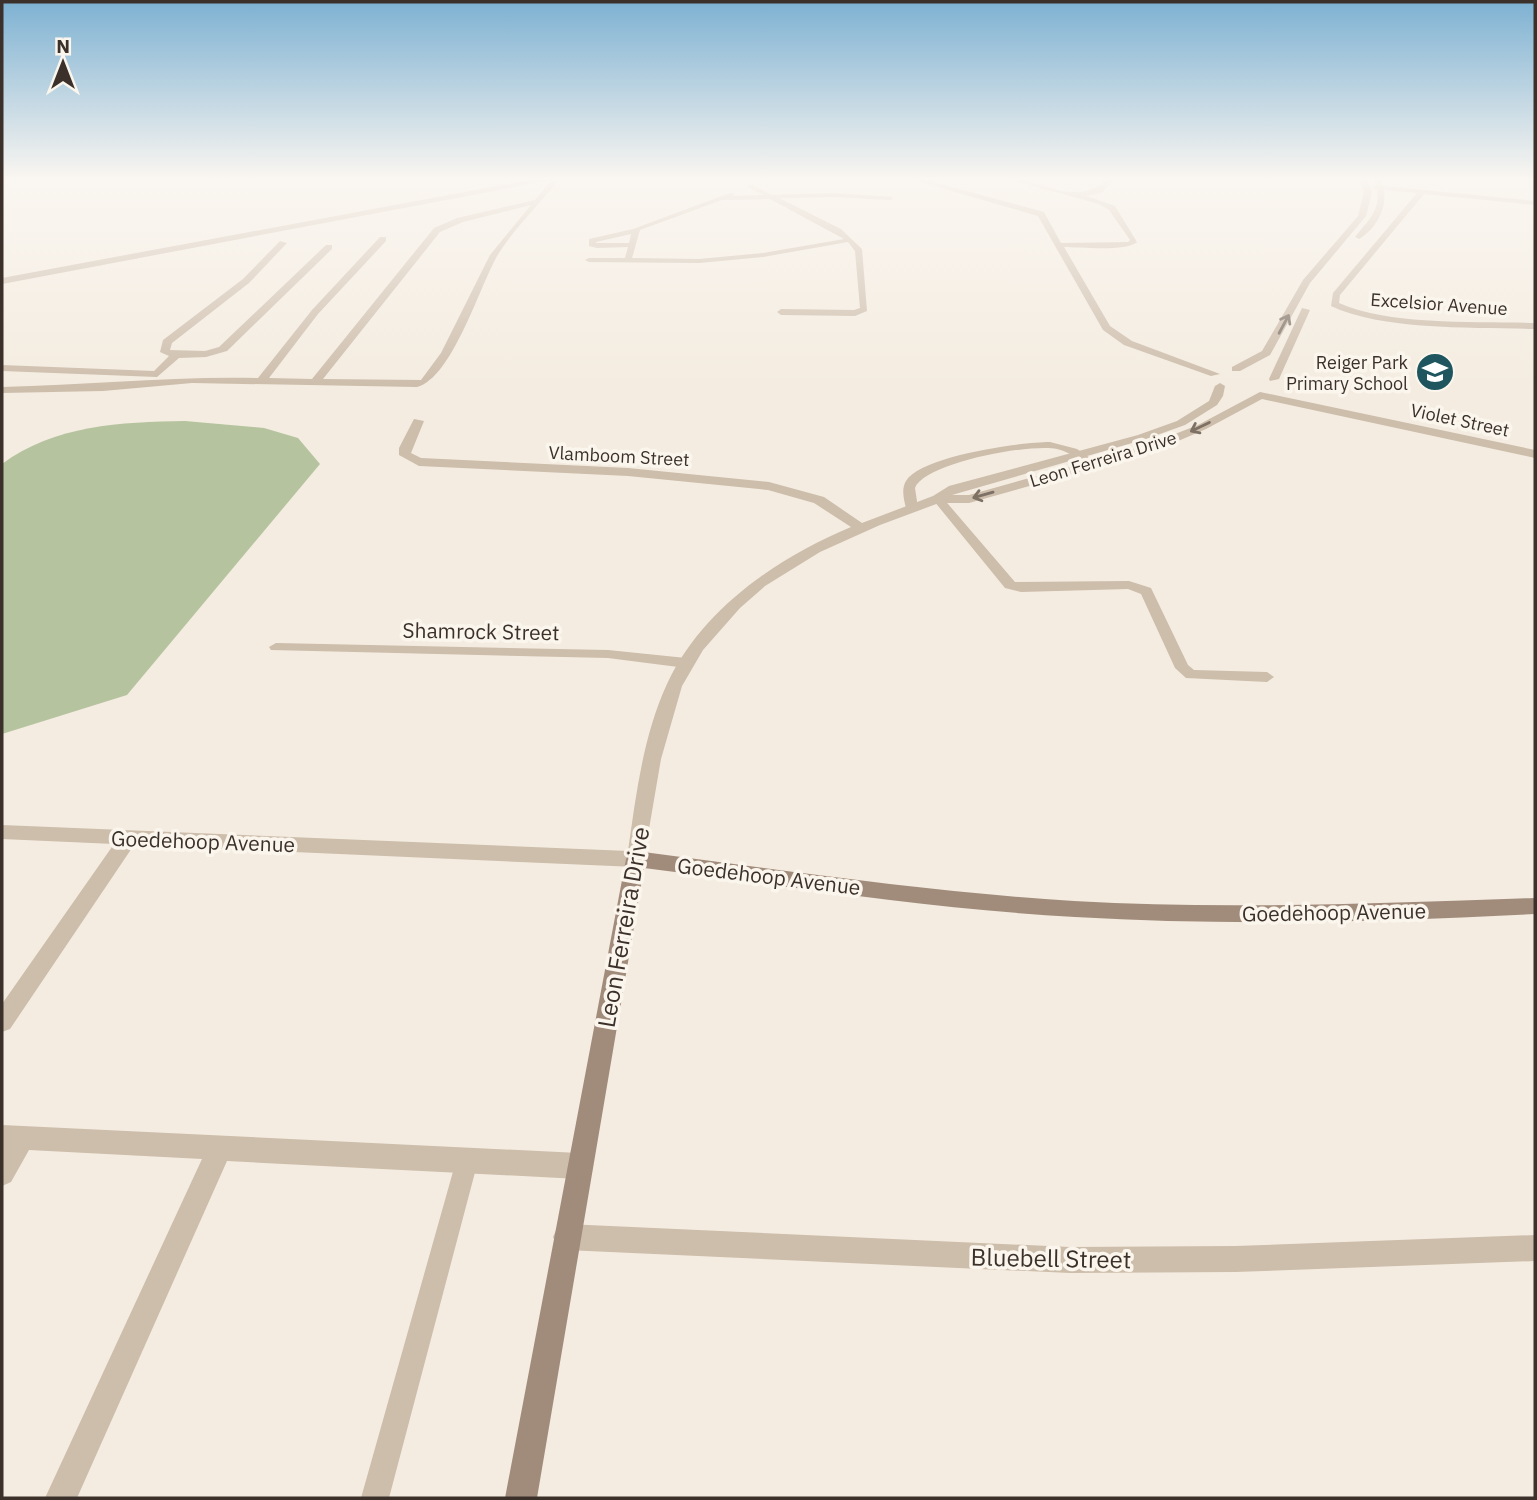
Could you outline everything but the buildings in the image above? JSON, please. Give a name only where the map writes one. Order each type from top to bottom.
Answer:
[{"type":"street","points":[[2,281],[183,247]]},
{"type":"street","points":[[280,247],[251,274],[167,341],[164,350],[176,355],[214,353],[223,349],[328,247]]},
{"type":"street","points":[[262,380],[315,312],[376,247]]},
{"type":"street","points":[[314,383],[424,247]]},
{"type":"street","points":[[2,368],[159,378],[417,384],[425,382],[446,354],[494,255],[501,247]]},
{"type":"street","points":[[1060,247],[1106,328],[1128,343],[1225,386],[1337,412]]},
{"type":"street","points":[[1225,386],[1236,369],[1258,360],[1273,344],[1306,282],[1336,247]]},
{"type":"street","points":[[1324,276],[1350,247]]},
{"type":"street","name":"Excelsior Avenue","points":[[1376,247],[1334,298],[1334,304],[1342,309],[1370,316],[1534,323]]},
{"type":"street","points":[[1269,377],[1310,300]]},
{"type":"street","points":[[2,390],[113,387],[159,378],[176,355]]},
{"type":"street","points":[[1236,369],[1269,377],[1337,412]]},
{"type":"street","name":"Leon Ferreira Drive","points":[[938,499],[969,499],[1151,448],[1202,427],[1260,395],[1276,391],[1269,377]]},
{"type":"street","name":"Leon Ferreira Drive","points":[[521,1498],[646,793],[664,716],[686,663],[718,623],[761,580],[806,552],[860,527],[938,499],[953,489],[1181,423],[1213,403],[1225,386]]},
{"type":"street","name":"Violet Street","points":[[1337,412],[1535,454]]},
{"type":"street","name":"Vlamboom Street","points":[[418,421],[405,448],[405,455],[419,462],[628,472],[769,486],[819,500],[860,527]]},
{"type":"street","name":"Goedehoop Avenue","points":[[2,832],[636,859],[968,901],[1074,909],[1271,915],[1535,906]]},
{"type":"street","points":[[2,1022],[130,837]]},
{"type":"street","points":[[2,1174],[12,1138],[579,1166]]},
{"type":"street","points":[[61,1498],[220,1147]]},
{"type":"street","name":"Bluebell Street","points":[[566,1237],[1070,1260],[1235,1259],[1535,1248]]},
{"type":"lane","points":[[628,261],[632,247]]},
{"type":"lane","points":[[589,260],[742,257],[806,247]]},
{"type":"lane","points":[[781,312],[855,313],[864,309],[859,251],[856,247]]},
{"type":"lane","points":[[912,508],[909,489],[917,476],[936,466],[985,453],[1046,444],[1079,454],[1094,464]]},
{"type":"lane","points":[[938,499],[1010,585],[1021,588],[1129,585],[1139,588],[1146,591],[1182,668],[1191,675],[1267,677]]},
{"type":"lane","name":"Shamrock Street","points":[[276,647],[608,654],[686,663]]},
{"type":"lane","points":[[375,1498],[467,1161]]},
{"type":"green space","points":[[185,421],[264,428],[298,438],[320,464],[127,695],[2,734],[2,464],[44,441],[89,428]]},
{"type":"place","name":"Reiger Park Primary School","points":[[1435,372]]}]
